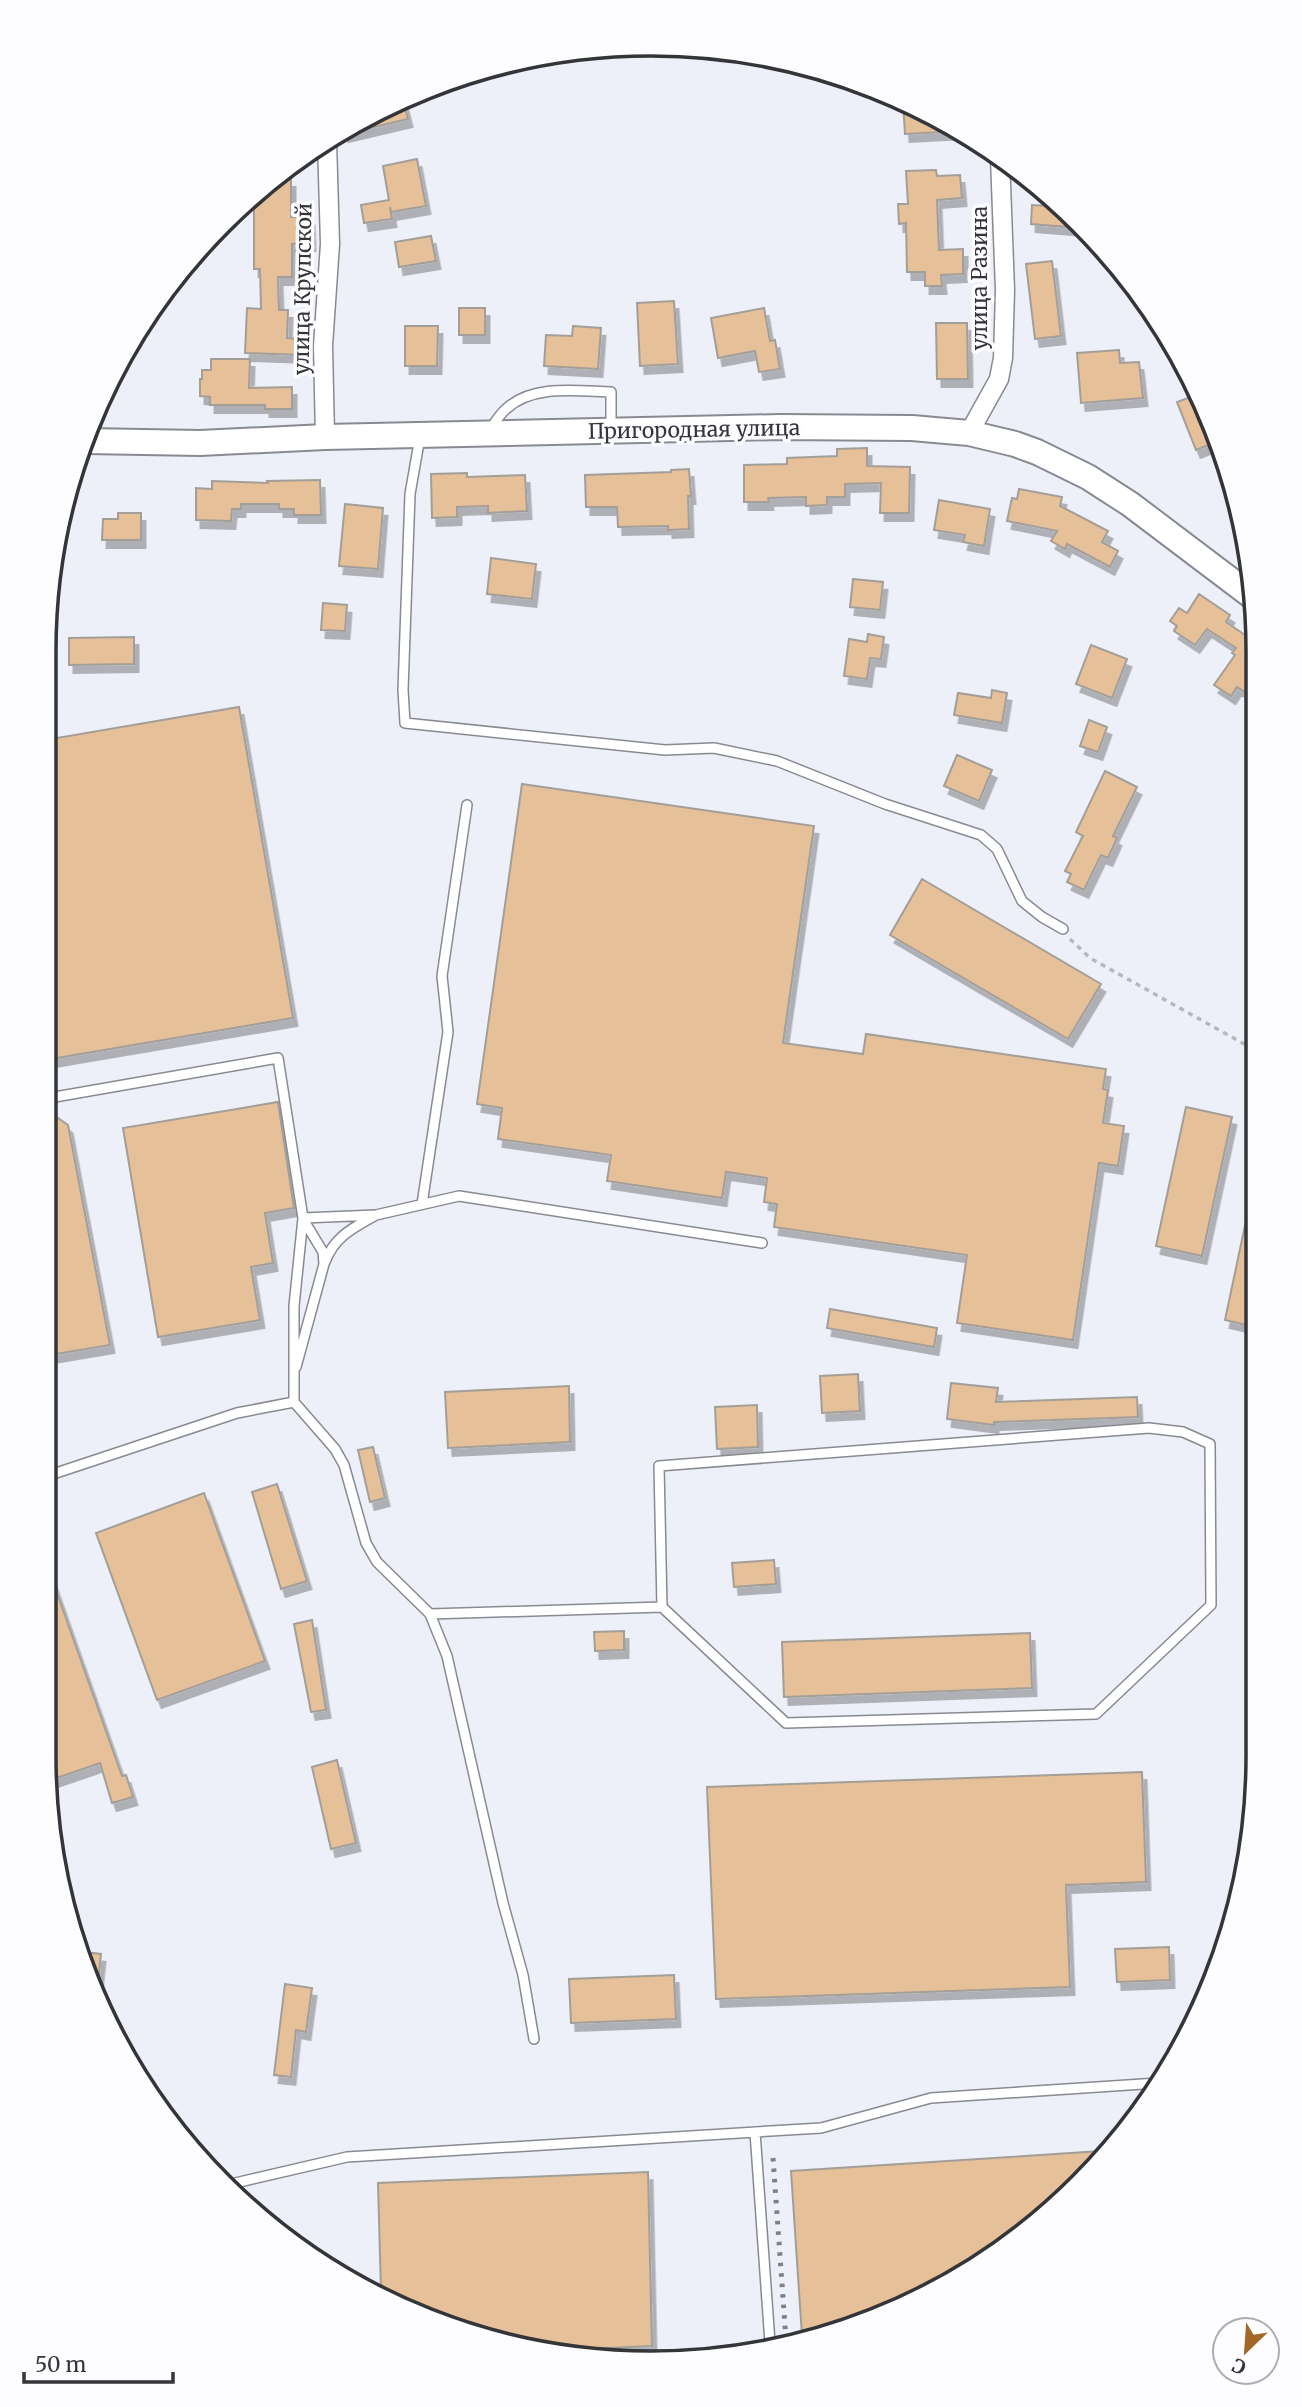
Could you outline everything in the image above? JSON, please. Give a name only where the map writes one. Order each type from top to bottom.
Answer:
[{"type":"street","name":"улица Крупской","points":[[325,437],[323,345],[330,244],[327,152]]},
{"type":"street","name":"улица Разина","points":[[969,433],[999,379],[1003,358],[1006,290],[1001,170]]},
{"type":"street","name":"Пригородная улица","points":[[95,441],[200,443],[325,437],[780,427],[942,429],[969,433],[1037,452],[1088,477],[1243,589]]},
{"type":"lane","points":[[487,434],[503,411],[517,400],[555,391],[611,392],[611,431]]},
{"type":"lane","points":[[420,435],[411,494],[403,690],[405,723],[665,750],[714,748],[777,761],[885,804],[981,835],[996,849],[1022,901],[1063,929]]},
{"type":"lane","points":[[422,1204],[447,1032],[443,976],[467,805]]},
{"type":"lane","points":[[56,1097],[278,1058],[303,1218],[294,1306],[294,1402],[340,1457],[366,1543],[377,1562],[430,1614],[447,1656],[503,1903],[523,1975],[534,2039]]},
{"type":"lane","points":[[303,1218],[376,1215],[459,1196],[762,1243]]},
{"type":"lane","points":[[313,1236],[332,1239],[376,1215]]},
{"type":"lane","points":[[303,1218],[323,1252],[324,1264]]},
{"type":"lane","points":[[293,1379],[324,1264],[335,1242],[344,1233]]},
{"type":"lane","points":[[56,1472],[237,1413],[294,1402]]},
{"type":"lane","points":[[430,1614],[662,1607],[786,1723],[1097,1714],[1211,1605],[1210,1444],[1183,1432],[1149,1428],[659,1466],[662,1607]]},
{"type":"lane","points":[[239,2185],[347,2157],[821,2128],[931,2098],[1148,2084]]},
{"type":"lane","points":[[755,2132],[770,2339]]},
{"type":"path","points":[[1063,929],[1080,951],[1090,958],[1246,1045]]},
{"type":"building","points":[[406,109],[408,119],[367,129]]},
{"type":"building","points":[[904,112],[941,132],[905,134]]},
{"type":"building","points":[[417,159],[426,206],[391,212],[390,207],[392,219],[364,223],[361,205],[389,200],[383,166]]},
{"type":"building","points":[[936,170],[937,176],[960,175],[962,198],[937,200],[939,250],[963,249],[963,274],[941,275],[942,286],[925,286],[925,272],[907,272],[906,223],[899,224],[898,204],[908,204],[906,171]]},
{"type":"building","points":[[291,179],[291,217],[310,217],[311,243],[292,244],[292,277],[278,277],[279,310],[288,310],[287,338],[302,339],[302,355],[245,353],[247,308],[261,309],[260,269],[254,269],[254,208]]},
{"type":"building","points":[[1032,205],[1045,206],[1069,227],[1031,224]]},
{"type":"building","points":[[431,236],[436,261],[399,267],[395,242]]},
{"type":"building","points":[[1052,261],[1061,336],[1035,339],[1026,264]]},
{"type":"building","points":[[674,301],[678,364],[640,366],[637,303]]},
{"type":"building","points":[[459,308],[485,308],[485,335],[459,335]]},
{"type":"building","points":[[764,308],[770,341],[775,340],[780,369],[759,372],[755,351],[718,358],[711,318]]},
{"type":"building","points":[[936,323],[967,323],[968,379],[937,379]]},
{"type":"building","points":[[405,326],[438,326],[437,366],[405,366]]},
{"type":"building","points":[[573,326],[601,328],[598,369],[544,366],[546,335],[572,336]]},
{"type":"building","points":[[1119,350],[1120,363],[1139,362],[1143,398],[1081,403],[1077,353]]},
{"type":"building","points":[[211,359],[250,359],[249,388],[292,387],[292,409],[265,409],[265,405],[210,405],[210,397],[200,396],[200,379],[202,370],[211,370]]},
{"type":"building","points":[[1189,397],[1209,445],[1196,450],[1177,402]]},
{"type":"building","points":[[867,448],[867,466],[910,467],[909,513],[880,513],[881,483],[845,484],[845,497],[827,497],[827,505],[806,506],[806,497],[744,502],[744,465],[787,464],[787,458],[837,456],[837,449]]},
{"type":"building","points":[[689,469],[689,529],[668,530],[668,526],[618,527],[617,507],[586,507],[585,475]]},
{"type":"building","points":[[467,473],[467,477],[525,475],[527,511],[488,513],[488,506],[457,507],[457,517],[432,518],[431,474]]},
{"type":"building","points":[[320,480],[321,515],[294,515],[294,509],[279,509],[279,504],[241,504],[241,509],[232,509],[231,521],[196,520],[196,488],[212,489],[212,481],[268,483],[267,481]]},
{"type":"building","points":[[1019,489],[1062,497],[1060,506],[1108,531],[1102,542],[1118,551],[1110,567],[1067,544],[1065,549],[1051,541],[1057,531],[1007,521],[1012,498],[1017,499]]},
{"type":"building","points":[[939,500],[990,509],[984,546],[963,542],[965,535],[934,530]]},
{"type":"building","points":[[345,504],[383,508],[378,569],[339,566]]},
{"type":"building","points":[[118,513],[141,513],[141,540],[102,540],[103,519],[118,519]]},
{"type":"building","points":[[491,558],[536,564],[532,599],[487,594]]},
{"type":"building","points":[[853,579],[883,582],[880,610],[850,607]]},
{"type":"building","points":[[1199,594],[1230,615],[1226,622],[1246,634],[1246,693],[1237,687],[1231,696],[1214,685],[1235,655],[1232,653],[1236,648],[1207,629],[1195,645],[1174,631],[1177,626],[1170,621],[1179,608],[1187,613]]},
{"type":"building","points":[[323,603],[347,605],[345,631],[321,630]]},
{"type":"building","points":[[868,634],[884,637],[881,659],[870,658],[867,679],[844,676],[849,639],[867,642]]},
{"type":"building","points":[[134,637],[134,664],[69,665],[69,638]]},
{"type":"building","points":[[1091,645],[1127,659],[1112,698],[1076,684]]},
{"type":"building","points":[[992,690],[1007,693],[1002,723],[954,715],[958,693],[991,698]]},
{"type":"building","points":[[239,707],[293,1018],[56,1058],[56,738]]},
{"type":"building","points":[[1089,720],[1107,727],[1098,752],[1080,746]]},
{"type":"building","points":[[957,755],[992,770],[979,801],[944,786]]},
{"type":"building","points":[[1105,771],[1137,787],[1113,836],[1117,838],[1108,858],[1101,855],[1084,890],[1067,882],[1071,874],[1065,871],[1083,836],[1076,832]]},
{"type":"building","points":[[522,784],[814,826],[783,1043],[863,1054],[866,1034],[1106,1069],[1103,1089],[1108,1090],[1103,1123],[1124,1126],[1118,1166],[1099,1163],[1073,1340],[957,1323],[967,1255],[774,1227],[777,1204],[764,1202],[767,1178],[726,1172],[722,1198],[607,1181],[611,1155],[498,1139],[502,1108],[477,1104]]},
{"type":"building","points":[[922,879],[1101,984],[1068,1039],[890,935]]},
{"type":"building","points":[[278,1102],[294,1208],[265,1213],[273,1263],[251,1267],[260,1320],[158,1337],[123,1128]]},
{"type":"building","points":[[1186,1107],[1232,1117],[1202,1256],[1156,1246]]},
{"type":"building","points":[[56,1116],[68,1125],[110,1345],[56,1354]]},
{"type":"building","points":[[1246,1220],[1246,1325],[1225,1320]]},
{"type":"building","points":[[830,1309],[937,1328],[934,1347],[827,1328]]},
{"type":"building","points":[[858,1374],[860,1411],[822,1413],[820,1376]]},
{"type":"building","points":[[951,1383],[998,1388],[996,1402],[1137,1397],[1138,1417],[994,1422],[994,1425],[947,1419]]},
{"type":"building","points":[[569,1386],[570,1442],[448,1448],[445,1392]]},
{"type":"building","points":[[757,1405],[758,1447],[717,1449],[715,1407]]},
{"type":"building","points":[[373,1447],[385,1498],[370,1502],[358,1450]]},
{"type":"building","points":[[277,1484],[307,1581],[281,1589],[252,1492]]},
{"type":"building","points":[[204,1493],[265,1661],[157,1700],[96,1533]]},
{"type":"building","points":[[774,1560],[776,1584],[734,1587],[732,1563]]},
{"type":"building","points":[[56,1590],[122,1776],[126,1775],[133,1797],[112,1803],[100,1763],[57,1778]]},
{"type":"building","points":[[312,1620],[326,1710],[311,1712],[294,1624]]},
{"type":"building","points":[[624,1631],[624,1650],[595,1651],[594,1632]]},
{"type":"building","points":[[1030,1633],[1032,1688],[784,1697],[782,1642]]},
{"type":"building","points":[[337,1760],[356,1843],[331,1849],[312,1767]]},
{"type":"building","points":[[1142,1772],[1146,1882],[1066,1885],[1070,1987],[716,1999],[707,1787]]},
{"type":"building","points":[[1169,1947],[1170,1980],[1117,1982],[1115,1949]]},
{"type":"building","points":[[90,1953],[101,1954],[99,1977]]},
{"type":"building","points":[[674,1975],[676,2019],[571,2023],[569,1979]]},
{"type":"building","points":[[285,1984],[312,1988],[306,2032],[296,2030],[291,2077],[274,2075]]},
{"type":"building","points":[[1095,2151],[1043,2203],[982,2251],[914,2290],[879,2306],[802,2332],[791,2171]]},
{"type":"building","points":[[648,2172],[652,2346],[597,2349],[535,2340],[460,2319],[423,2306],[381,2286],[378,2183]]},
{"type":"railway","points":[[773,2158],[786,2336]]}]
